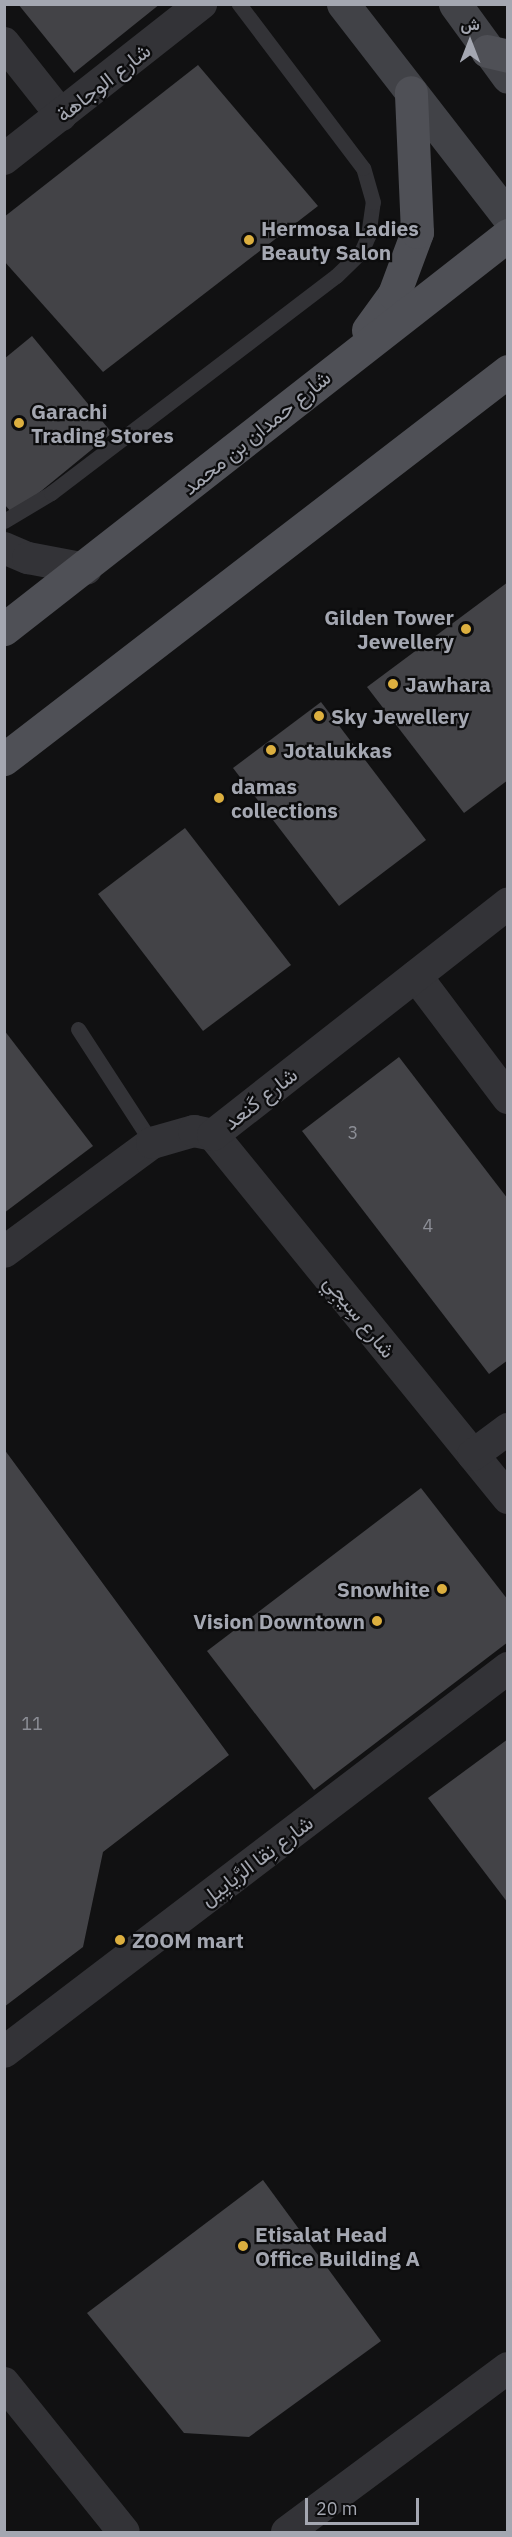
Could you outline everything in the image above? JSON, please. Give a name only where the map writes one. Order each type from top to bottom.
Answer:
[{"type":"main road","points":[[350,357],[394,294],[417,232],[411,92]]},
{"type":"main road","name":"شارع حمدان بن محمد","points":[[4,629],[86,569],[350,357],[507,235]]},
{"type":"main road","points":[[4,759],[507,370]]},
{"type":"street","name":"شارع الوجاهة","points":[[4,159],[201,4]]},
{"type":"street","points":[[343,4],[507,217]]},
{"type":"street","points":[[455,4],[497,54],[507,77]]},
{"type":"street","points":[[4,43],[61,115]]},
{"type":"street","points":[[4,548],[28,558],[86,569]]},
{"type":"street","name":"شارع كَنعد","points":[[4,1252],[152,1143],[194,1131],[213,1135],[507,904]]},
{"type":"street","points":[[416,976],[507,1098]]},
{"type":"street","name":"شارع سِيجِي","points":[[213,1135],[507,1498]]},
{"type":"street","points":[[473,1455],[507,1429]]},
{"type":"street","name":"شارع نِقا الرَّيايِيل","points":[[4,2052],[507,1668]]},
{"type":"street","points":[[286,2532],[507,2368]]},
{"type":"street","points":[[4,2383],[124,2532]]},
{"type":"lane","points":[[4,521],[51,493],[336,276],[361,252],[368,236],[373,202],[363,168],[238,4]]},
{"type":"lane","points":[[78,1029],[152,1143]]},
{"type":"building","points":[[18,4],[160,4],[74,73]]},
{"type":"building","points":[[198,65],[318,206],[103,372],[4,261],[4,217]]},
{"type":"building","points":[[32,336],[112,433],[13,514],[4,504],[4,359]]},
{"type":"building","points":[[508,582],[508,780],[464,813],[367,687]]},
{"type":"building","points":[[321,702],[426,840],[339,906],[233,768]]},
{"type":"building","points":[[185,828],[291,965],[203,1031],[98,894]]},
{"type":"building","points":[[4,1030],[93,1146],[4,1213]]},
{"type":"building","points":[[399,1057],[508,1199],[508,1360],[489,1374],[302,1131]]},
{"type":"building","points":[[4,1449],[229,1755],[103,1852],[83,1947],[4,2007]]},
{"type":"building","name":"Vision Downtown","points":[[421,1488],[508,1600],[508,1642],[314,1790],[207,1651]]},
{"type":"building","points":[[508,1739],[508,1903],[428,1798]]},
{"type":"building","name":"Etisalat Head Office Building A","points":[[263,2180],[381,2341],[249,2437],[184,2433],[87,2313]]},
{"type":"place","name":"Hermosa Ladies Beauty Salon","points":[[249,240]]},
{"type":"place","name":"Garachi Trading Stores","points":[[19,423]]},
{"type":"place","name":"Gilden Tower Jewellery","points":[[466,629]]},
{"type":"place","name":"Jawhara","points":[[393,684]]},
{"type":"place","name":"Sky Jewellery","points":[[319,716]]},
{"type":"place","name":"Jotalukkas","points":[[271,750]]},
{"type":"place","name":"damas collections","points":[[219,798]]},
{"type":"place","name":"Snowhite","points":[[442,1589]]},
{"type":"place","name":"Vision Downtown","points":[[377,1621]]},
{"type":"place","name":"ZOOM mart","points":[[120,1940]]},
{"type":"place","name":"Etisalat Head Office Building A","points":[[243,2246]]}]
